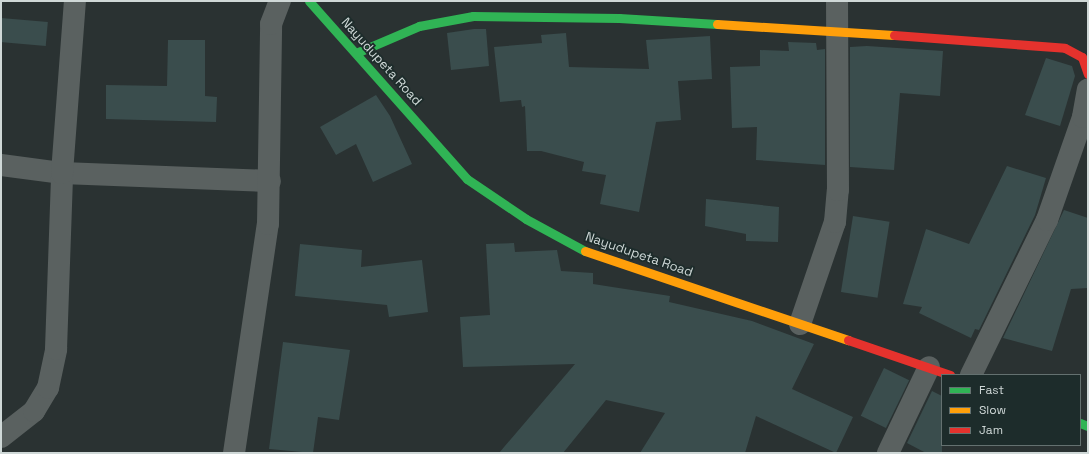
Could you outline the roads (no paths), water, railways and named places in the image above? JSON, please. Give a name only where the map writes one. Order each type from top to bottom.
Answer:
[{"type":"street","points":[[1,437],[34,412],[48,388],[56,349],[62,173],[75,1]]},
{"type":"street","points":[[234,453],[268,224],[270,181],[271,24],[280,1]]},
{"type":"street","name":"Nayudupeta Road","points":[[309,1],[467,178],[526,219],[583,250],[947,374]]},
{"type":"street","points":[[800,324],[835,222],[838,190],[837,1]]},
{"type":"street","points":[[356,53],[419,26],[473,16],[619,18],[836,34],[1065,48],[1082,57],[1088,74]]},
{"type":"street","points":[[971,374],[1047,220],[1083,117],[1088,89]]},
{"type":"street","points":[[1,165],[62,173],[270,181]]},
{"type":"street","points":[[888,453],[929,367]]}]
